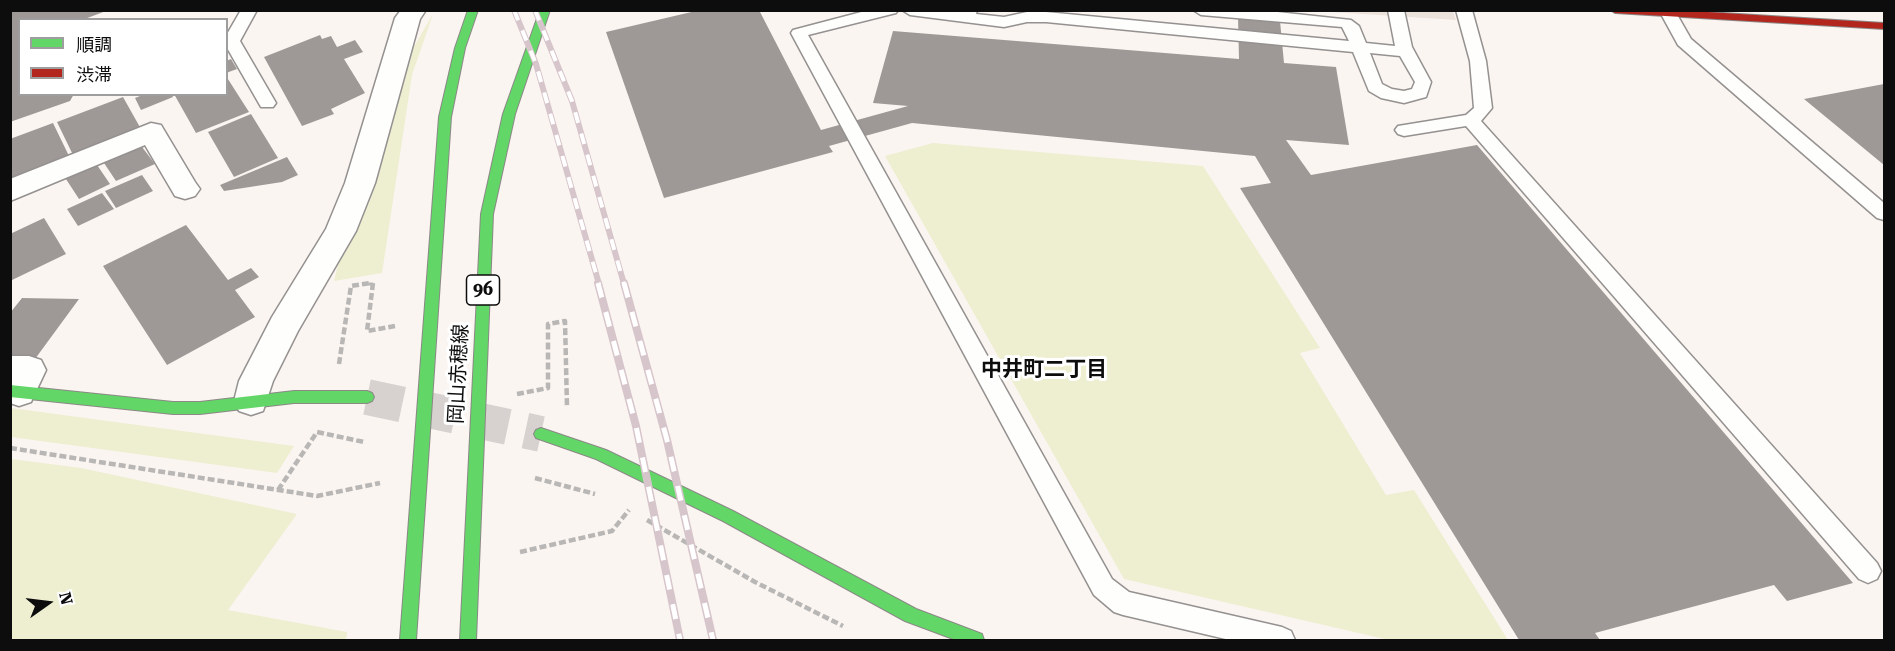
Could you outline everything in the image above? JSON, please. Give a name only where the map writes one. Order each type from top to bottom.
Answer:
[{"type":"main road","name":"岡山赤穂線","points":[[408,640],[445,117],[460,48],[473,10]]},
{"type":"main road","name":"岡山赤穂線","points":[[468,640],[487,214],[509,114],[531,44],[545,10]]},
{"type":"main road","points":[[1615,10],[1884,26]]},
{"type":"main road","points":[[13,384],[173,408],[294,397],[366,397]]},
{"type":"main road","points":[[541,434],[601,454],[728,516],[911,615],[976,640]]},
{"type":"street","points":[[251,401],[256,381],[284,326],[341,231],[360,183],[408,18],[414,10]]},
{"type":"street","points":[[10,191],[151,132],[185,189]]},
{"type":"lane","points":[[249,10],[232,41],[267,103]]},
{"type":"lane","points":[[890,10],[799,33],[1103,587],[1123,603],[1282,640]]},
{"type":"lane","points":[[910,10],[968,14],[1004,22],[1046,16],[1399,51],[1404,47]]},
{"type":"lane","points":[[1201,10],[1345,22],[1351,26],[1375,87],[1387,94],[1404,97],[1420,93],[1423,82],[1404,47],[1396,10]]},
{"type":"lane","points":[[1404,130],[1470,120],[1479,115],[1484,108],[1478,60],[1464,10]]},
{"type":"lane","points":[[1669,14],[1684,42],[1884,213]]},
{"type":"lane","points":[[1470,120],[1868,571]]},
{"type":"path","points":[[338,371],[351,286],[373,282],[367,331],[395,326]]},
{"type":"path","points":[[517,394],[548,388],[548,324],[565,321],[567,413]]},
{"type":"path","points":[[278,490],[317,432],[364,442]]},
{"type":"path","points":[[10,448],[317,496],[380,483]]},
{"type":"path","points":[[535,478],[602,496]]},
{"type":"path","points":[[620,504],[754,582],[854,631]]},
{"type":"path","points":[[520,552],[612,531],[629,510]]},
{"type":"green space","points":[[433,14],[412,75],[382,273],[334,281],[340,256],[371,195],[408,57]]},
{"type":"green space","points":[[933,143],[1203,166],[1320,348],[1300,353],[1386,495],[1414,490],[1508,640],[1389,640],[1124,579],[885,156]]},
{"type":"green space","points":[[11,408],[294,446],[277,473],[11,437]]},
{"type":"green space","points":[[11,459],[81,468],[297,514],[228,610],[347,632],[346,640],[11,640]]},
{"type":"shaded area","points":[[1315,11],[1453,11],[1456,20]]},
{"type":"building","points":[[10,10],[106,11],[87,18],[18,18],[18,96],[73,96],[70,101],[10,122]]},
{"type":"building","points":[[700,10],[759,10],[821,130],[908,106],[873,103],[893,31],[1239,59],[1238,17],[1280,21],[1284,63],[1336,67],[1349,145],[1286,140],[1311,175],[1477,145],[1853,583],[1787,601],[1774,585],[1595,633],[1600,640],[1519,640],[1240,188],[1271,183],[1255,156],[912,123],[829,146],[833,152],[664,198],[606,32]]},
{"type":"building","points":[[320,35],[322,39],[331,36],[337,47],[355,40],[363,52],[344,59],[365,93],[331,109],[334,114],[302,126],[264,57]]},
{"type":"building","points":[[231,59],[237,69],[228,72],[228,60]]},
{"type":"building","points":[[228,79],[249,112],[196,133],[175,96],[228,96]]},
{"type":"building","points":[[1884,84],[1884,165],[1804,99]]},
{"type":"building","points":[[140,96],[173,97],[141,110],[135,98]]},
{"type":"building","points":[[123,97],[141,129],[73,155],[57,122]]},
{"type":"building","points":[[251,114],[278,158],[234,177],[208,132]]},
{"type":"building","points":[[53,123],[69,156],[10,180],[10,139]]},
{"type":"building","points":[[139,143],[155,164],[116,181],[102,160]]},
{"type":"building","points":[[287,157],[298,175],[282,182],[224,191],[220,185]]},
{"type":"building","points":[[95,162],[110,184],[79,199],[64,176]]},
{"type":"building","points":[[142,175],[153,191],[116,208],[105,191]]},
{"type":"building","points":[[102,193],[114,209],[78,226],[67,209]]},
{"type":"building","points":[[44,218],[66,254],[10,281],[10,234]]},
{"type":"building","points":[[186,225],[228,280],[251,268],[259,277],[235,290],[255,317],[167,365],[103,266]]},
{"type":"building","points":[[22,298],[79,299],[35,359],[10,359],[10,313]]},
{"type":"tunnel","points":[[367,397],[541,434]]},
{"type":"railway","points":[[514,10],[536,64],[599,284]]},
{"type":"railway","points":[[535,10],[572,101],[624,284]]},
{"type":"railway","points":[[598,283],[636,426],[680,640]]},
{"type":"railway","points":[[624,283],[667,440],[713,640]]},
{"type":"traffic: fast","points":[[408,640],[445,117],[460,48],[473,10]]},
{"type":"traffic: fast","points":[[468,640],[487,214],[509,114],[545,10]]},
{"type":"traffic: fast","points":[[10,391],[173,408],[200,408],[294,397],[367,397]]},
{"type":"traffic: fast","points":[[541,434],[601,454],[728,516],[911,615],[976,640]]},
{"type":"traffic: jam","points":[[1615,10],[1884,26]]},
{"type":"district","name":"中井町二丁目","points":[[1044,370]]}]
